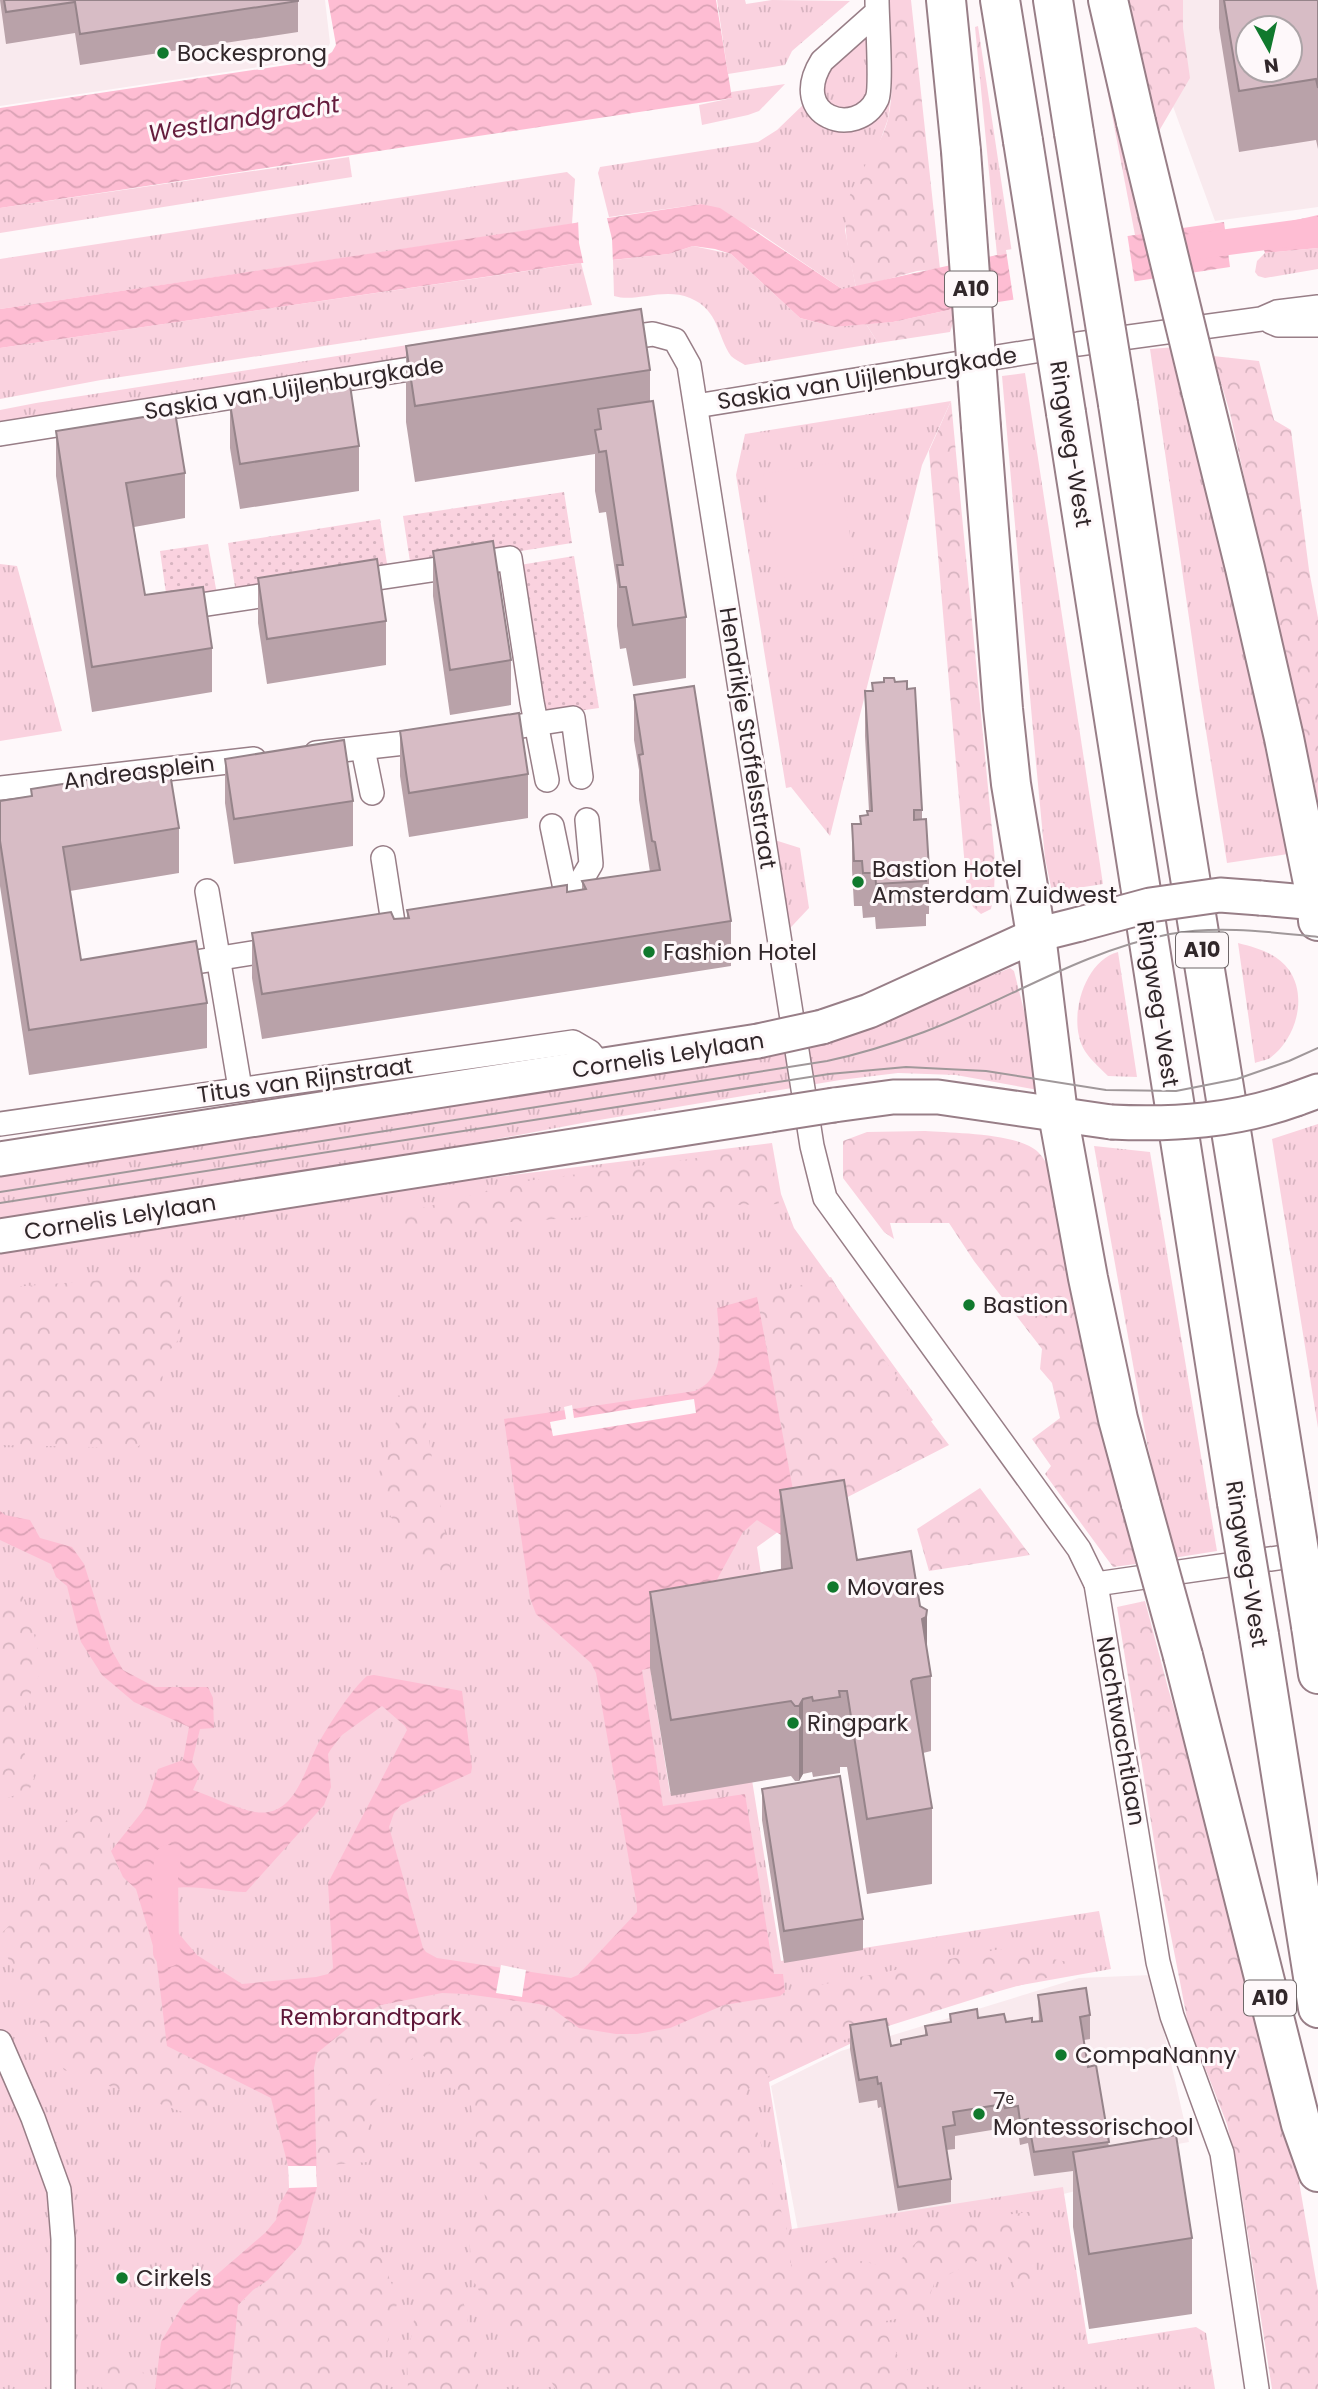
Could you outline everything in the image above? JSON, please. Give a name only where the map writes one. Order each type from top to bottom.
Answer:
[{"type":"highway","name":"A10","points":[[946,0],[961,151],[1003,709],[1011,784],[1036,935]]},
{"type":"highway","name":"Ringweg-West","points":[[1000,0],[1128,823],[1318,2008]]},
{"type":"highway","name":"A10","points":[[1052,0],[1318,1674]]},
{"type":"highway","points":[[1108,0],[1245,568],[1284,738],[1318,909]]},
{"type":"highway","points":[[1036,935],[1058,1114]]},
{"type":"highway","name":"A10","points":[[1058,1114],[1118,1419],[1183,1656],[1301,2124],[1318,2172]]},
{"type":"main road","name":"Cornelis Lelylaan","points":[[0,1159],[758,1041],[822,1027],[869,1012],[1036,935],[1161,903],[1220,895],[1260,898],[1318,909]]},
{"type":"main road","name":"Cornelis Lelylaan","points":[[0,1236],[893,1097],[938,1097],[1111,1122],[1151,1124],[1202,1122],[1248,1114],[1307,1095]]},
{"type":"street","points":[[1261,319],[1277,312],[1318,307]]},
{"type":"street","points":[[1261,319],[1278,325],[1318,326]]},
{"type":"street","name":"Saskia van Uijlenburgkade","points":[[594,342],[653,334],[675,340],[689,365],[696,406],[1078,344],[1261,319]]},
{"type":"street","name":"Saskia van Uijlenburgkade","points":[[0,434],[462,361]]},
{"type":"street","name":"Hendrikje Stoffelsstraat","points":[[696,406],[812,1146]]},
{"type":"street","points":[[332,585],[510,558],[547,780]]},
{"type":"street","points":[[181,608],[305,589]]},
{"type":"street","name":"Andreasplein","points":[[0,788],[363,749],[573,718],[581,777]]},
{"type":"street","points":[[363,749],[372,793]]},
{"type":"street","points":[[568,903],[591,864],[587,820]]},
{"type":"street","points":[[552,826],[568,903]]},
{"type":"street","points":[[383,858],[394,929]]},
{"type":"street","points":[[207,891],[240,1088]]},
{"type":"street","points":[[528,909],[568,903]]},
{"type":"street","points":[[368,934],[421,925]]},
{"type":"street","points":[[150,969],[302,945]]},
{"type":"street","name":"Titus van Rijnstraat","points":[[0,1124],[573,1042],[590,1052],[601,1066]]},
{"type":"street","name":"Nachtwachtlaan","points":[[812,1146],[825,1198],[835,1214],[1079,1549],[1097,1584],[1158,1962],[1172,2016],[1222,2153],[1257,2389]]},
{"type":"street","points":[[1097,1584],[1318,1552]]},
{"type":"street","points":[[0,2042],[33,2118],[59,2190],[63,2239],[63,2389]]},
{"type":"shaded area","name":"Bockesprong","points":[[0,0],[325,0],[330,43],[324,55],[319,58],[0,106]]},
{"type":"shaded area","points":[[1134,0],[1318,0],[1318,207],[1215,221]]},
{"type":"shaded area","name":"7ᵉ Montessorischool","points":[[1151,1975],[1189,2142],[1113,2156],[1106,2183],[1056,2196],[798,2230],[771,2086],[841,2051],[1079,1978]]},
{"type":"green space","points":[[717,0],[745,0],[746,4],[772,0],[850,1],[792,51],[785,65],[728,74]]},
{"type":"green space","points":[[887,0],[911,0],[940,269],[917,271],[856,288],[847,240],[846,216],[851,192],[881,139],[888,119],[892,76]]},
{"type":"green space","points":[[1125,0],[1183,0],[1183,28],[1190,78],[1159,131]]},
{"type":"green space","points":[[1094,21],[1146,234],[1135,235]]},
{"type":"green space","points":[[978,26],[1012,253],[997,255],[975,27]]},
{"type":"green space","points":[[868,35],[871,92],[859,107],[840,108],[827,102],[822,90],[827,66]]},
{"type":"green space","points":[[785,84],[759,111],[702,125],[699,105],[732,98],[731,92]]},
{"type":"green space","points":[[891,93],[888,119],[879,144],[851,193],[845,230],[856,288],[842,289],[755,230],[701,204],[609,217],[598,173],[600,167],[758,142],[777,130],[805,103],[814,116],[881,112]]},
{"type":"green space","points":[[349,157],[352,177],[0,233],[0,208]]},
{"type":"green space","points":[[567,172],[575,179],[572,224],[0,309],[0,259]]},
{"type":"green space","points":[[693,246],[731,254],[800,318],[835,327],[866,324],[878,343],[745,365],[731,356],[712,316],[700,303],[670,294],[631,298],[614,296],[613,260],[669,254]]},
{"type":"green space","points":[[1318,248],[1318,269],[1265,278],[1255,272],[1257,261],[1265,253]]},
{"type":"green space","points":[[581,263],[592,305],[101,380],[0,399],[0,348]]},
{"type":"green space","points":[[958,308],[950,332],[878,343],[866,324],[893,322]]},
{"type":"green space","points":[[594,316],[610,324],[0,426],[0,410],[36,403]]},
{"type":"green space","points":[[1176,347],[1267,729],[1288,854],[1227,863],[1150,349]]},
{"type":"green space","points":[[1213,356],[1259,361],[1274,420],[1291,430],[1318,618],[1318,810],[1230,413]]},
{"type":"green space","points":[[1025,373],[1103,884],[1052,892],[1045,858],[1002,376]]},
{"type":"green space","points":[[951,401],[922,465],[830,836],[791,787],[786,788],[736,475],[745,434]]},
{"type":"green space","points":[[951,401],[995,861],[991,909],[981,914],[973,907],[967,891],[929,451]]},
{"type":"green space","points":[[838,462],[855,566],[779,578],[763,474]]},
{"type":"green space","points":[[564,492],[572,543],[411,568],[403,516]]},
{"type":"green space","points":[[380,519],[388,570],[236,593],[228,543]]},
{"type":"green space","points":[[208,544],[218,600],[168,607],[160,551]]},
{"type":"green space","points":[[574,556],[599,708],[544,716],[520,565]]},
{"type":"green space","points":[[0,564],[17,566],[62,731],[0,741]]},
{"type":"green space","points":[[762,836],[800,848],[809,908],[777,942]]},
{"type":"green space","points":[[1238,943],[1279,959],[1289,970],[1298,992],[1296,1017],[1287,1040],[1270,1058],[1255,1063]]},
{"type":"green space","points":[[1118,952],[1137,1077],[1108,1076],[1086,1053],[1077,1024],[1080,999],[1090,974],[1098,964]]},
{"type":"green space","points":[[1010,968],[1014,971],[1035,1054],[1038,1090],[956,1075],[898,1073],[840,1080],[593,1121],[327,1171],[0,1223],[0,1176],[764,1057],[835,1041]]},
{"type":"green space","points":[[1318,1124],[1318,1428],[1272,1139]]},
{"type":"green space","points":[[925,1131],[984,1135],[1016,1141],[1038,1152],[1051,1170],[1136,1564],[1113,1567],[1045,1474],[1051,1466],[1032,1439],[1060,1418],[1052,1383],[1040,1369],[1042,1349],[974,1261],[949,1223],[890,1223],[894,1239],[884,1232],[843,1178],[843,1141],[867,1132]]},
{"type":"green space","name":"Rembrandtpark","points":[[772,1143],[781,1194],[794,1228],[933,1420],[757,1547],[773,1655],[651,1674],[670,1793],[752,1780],[781,1961],[1099,1911],[1111,1969],[976,1993],[935,2004],[769,2082],[792,2229],[1063,2187],[1088,2344],[1196,2327],[1206,2333],[1215,2389],[0,2389],[0,1247],[358,1194]]},
{"type":"green space","points":[[1094,1146],[1150,1152],[1217,1551],[1173,1558],[1147,1443]]},
{"type":"green space","points":[[771,1152],[779,1204],[395,1230],[396,1215],[519,1182],[727,1154]]},
{"type":"green space","points":[[192,1273],[178,1311],[182,1335],[172,1348],[162,1355],[163,1394],[152,1411],[147,1440],[136,1448],[0,1445],[0,1288]]},
{"type":"green space","points":[[831,1277],[867,1337],[949,1445],[799,1522],[757,1297]]},
{"type":"green space","points":[[421,1394],[454,1585],[427,1564],[402,1535],[384,1501],[380,1485],[381,1465],[395,1428],[393,1396]]},
{"type":"green space","points":[[980,1488],[1030,1555],[929,1571],[917,1529]]},
{"type":"green space","points":[[0,1592],[22,1593],[43,1666],[15,1728],[34,1778],[29,1791],[0,1800]]},
{"type":"green space","points":[[1145,1601],[1196,1781],[1296,2164],[1318,2292],[1318,2389],[1272,2389],[1239,2178],[1227,2124],[1188,2024],[1161,1885],[1117,1607]]},
{"type":"green space","points":[[89,1805],[108,1810],[111,1851],[123,1877],[136,1889],[156,1956],[167,2046],[231,2077],[217,2103],[200,2113],[191,2115],[64,2070],[0,1942],[0,1935],[15,1920],[30,1894],[52,1838],[73,1815]]},
{"type":"green space","points":[[1000,1949],[1089,1966],[996,1992],[809,2051],[745,2091],[789,2237],[792,2277],[837,2256],[893,2268],[931,2226],[1048,2209],[1029,2229],[1038,2280],[1015,2291],[1006,2247],[935,2281],[923,2314],[880,2322],[900,2360],[922,2389],[555,2389],[541,2360],[517,2342],[494,2318],[472,2278],[469,2232],[486,2204],[471,2106],[419,2051],[368,2109],[367,2162],[316,2166],[314,2068],[317,2053],[369,2011],[381,2005],[442,1993],[466,1994],[550,2007],[579,2028],[616,2034],[637,2034],[670,2028],[724,2005],[780,1996],[785,1992]]},
{"type":"green space","points":[[359,2232],[375,2240],[382,2251],[383,2263],[398,2299],[386,2350],[385,2389],[230,2389],[238,2305],[268,2280],[301,2244]]},
{"type":"green space","points":[[422,2272],[447,2277],[459,2288],[467,2315],[479,2389],[408,2389],[407,2362]]},
{"type":"green space","points":[[118,2359],[135,2365],[155,2389],[101,2389],[109,2368]]},
{"type":"water","name":"Westlandgracht","points":[[328,0],[716,0],[732,98],[0,208],[0,108],[320,60],[332,52],[336,45]]},
{"type":"water","points":[[701,204],[720,208],[842,289],[997,255],[1224,222],[1230,267],[958,308],[893,322],[835,327],[800,318],[731,254],[693,246],[669,254],[573,264],[0,348],[0,309]]},
{"type":"water","points":[[1318,215],[1318,248],[1265,253],[1257,229]]},
{"type":"water","points":[[757,1297],[799,1522],[781,1535],[757,1520],[743,1532],[714,1585],[713,1654],[642,1670],[663,1806],[745,1794],[774,1974],[783,1974],[785,1992],[780,1996],[724,2005],[670,2028],[637,2034],[616,2034],[579,2028],[550,2007],[466,1994],[442,1993],[381,2005],[369,2011],[317,2053],[314,2068],[317,2187],[301,2244],[268,2280],[238,2305],[230,2389],[155,2389],[161,2342],[184,2303],[265,2233],[276,2220],[279,2205],[289,2188],[288,2166],[271,2098],[167,2046],[156,1956],[136,1889],[123,1877],[111,1851],[145,1808],[158,1769],[183,1760],[189,1727],[134,1702],[102,1675],[81,1642],[67,1586],[56,1577],[51,1564],[0,1540],[0,1511],[5,1515],[30,1520],[40,1538],[72,1547],[84,1564],[111,1649],[123,1670],[155,1687],[208,1687],[213,1698],[214,1728],[200,1729],[192,1762],[200,1774],[193,1790],[239,1808],[270,1812],[291,1798],[322,1737],[337,1713],[367,1676],[462,1691],[471,1773],[401,1805],[394,1813],[389,1827],[423,1948],[437,1958],[571,1978],[578,1975],[637,1912],[637,1906],[596,1673],[591,1663],[536,1614],[530,1598],[504,1419],[695,1391],[706,1385],[717,1366],[720,1343],[717,1308]],"holes":[[[382,1706],[407,1730],[328,1883],[333,1968],[328,1974],[242,1984],[197,1955],[156,1907],[162,1894],[181,1888],[246,1892],[324,1805],[331,1787],[328,1754],[342,1735]]]},
{"type":"pier","points":[[606,214],[612,239],[613,263],[584,266],[578,219]]},
{"type":"pier","points":[[1127,233],[1135,284],[1014,303],[1006,250]]},
{"type":"pier","points":[[694,1399],[696,1413],[553,1436],[550,1422],[566,1419],[564,1407],[572,1405],[574,1418]]},
{"type":"pier","points":[[501,1965],[526,1970],[522,1997],[496,1993]]},
{"type":"pier","points":[[288,2166],[316,2166],[317,2187],[289,2188]]},
{"type":"building","points":[[4,0],[298,1],[80,34],[75,2],[6,12]]},
{"type":"building","points":[[1224,0],[1318,0],[1318,88],[1316,79],[1304,81],[1304,14],[1234,14],[1234,61]]},
{"type":"building","points":[[1238,84],[1284,84],[1239,91]]},
{"type":"building","points":[[641,309],[650,370],[415,406],[406,346]]},
{"type":"building","points":[[350,385],[359,446],[240,464],[230,404]]},
{"type":"building","points":[[653,401],[686,617],[633,625],[626,587],[620,587],[617,565],[623,565],[606,451],[599,452],[595,430],[601,429],[598,409]]},
{"type":"building","points":[[175,412],[185,473],[126,483],[145,595],[203,587],[212,648],[92,667],[56,431]]},
{"type":"building","points":[[493,541],[511,660],[450,670],[433,551]]},
{"type":"building","points":[[377,559],[386,621],[267,639],[258,578]]},
{"type":"building","points":[[884,678],[894,678],[895,682],[907,681],[907,689],[915,688],[922,810],[914,810],[914,820],[926,819],[929,869],[925,870],[926,881],[876,884],[875,873],[863,873],[862,861],[854,861],[852,824],[861,824],[860,816],[868,815],[867,811],[872,811],[865,691],[873,691],[872,683],[884,682]]},
{"type":"building","points":[[694,686],[731,921],[262,994],[252,933],[391,912],[394,919],[409,918],[407,910],[567,885],[567,892],[586,889],[582,881],[660,870],[655,842],[652,841],[639,755],[643,754],[634,695]]},
{"type":"building","points":[[519,713],[528,774],[409,793],[400,731]]},
{"type":"building","points":[[344,740],[353,801],[234,819],[225,759]]},
{"type":"building","points":[[169,767],[179,828],[63,847],[81,960],[196,941],[207,1003],[29,1030],[0,841],[0,801],[32,796],[31,789]]},
{"type":"building","points":[[844,1480],[857,1560],[911,1551],[920,1606],[927,1610],[926,1617],[922,1619],[931,1676],[911,1681],[932,1808],[867,1819],[847,1691],[839,1691],[840,1697],[813,1701],[812,1697],[803,1699],[799,1706],[795,1706],[791,1701],[671,1720],[650,1592],[792,1568],[780,1490]]},
{"type":"building","points":[[840,1776],[863,1919],[784,1931],[762,1789]]},
{"type":"building","points":[[1086,1988],[1090,2015],[1080,2017],[1088,2067],[1096,2065],[1109,2142],[1034,2152],[1028,2119],[1020,2121],[1018,2106],[1005,2108],[1004,2104],[953,2112],[955,2125],[943,2127],[951,2179],[898,2187],[881,2083],[878,2084],[877,2077],[859,2080],[850,2025],[886,2019],[891,2046],[901,2044],[901,2040],[927,2035],[925,2026],[951,2022],[950,2014],[977,2009],[978,2018],[1004,2014],[1006,2022],[1032,2018],[1032,2022],[1042,2021],[1038,1995]]},
{"type":"building","points":[[1176,2135],[1192,2238],[1089,2254],[1073,2152]]},
{"type":"waterway","points":[[1191,247],[1318,230]]},
{"type":"waterway","points":[[168,1858],[165,1874],[168,1954]]},
{"type":"tram line","points":[[0,1192],[827,1061],[924,1032],[1075,964],[1106,952],[1170,934],[1225,930],[1318,937]]},
{"type":"tram line","points":[[0,1203],[829,1074],[906,1067],[986,1071],[1106,1090],[1176,1091],[1237,1079],[1318,1048]]},
{"type":"place","name":"Bockesprong","points":[[163,53]]},
{"type":"place","name":"Bastion Hotel Amsterdam Zuidwest","points":[[858,882]]},
{"type":"place","name":"Fashion Hotel","points":[[649,952]]},
{"type":"place","name":"Bastion","points":[[969,1305]]},
{"type":"place","name":"Movares","points":[[833,1587]]},
{"type":"place","name":"Ringpark","points":[[793,1723]]},
{"type":"place","name":"CompaNanny","points":[[1061,2055]]},
{"type":"place","name":"7ᵉ Montessorischool","points":[[979,2114]]},
{"type":"place","name":"Cirkels","points":[[122,2278]]}]
